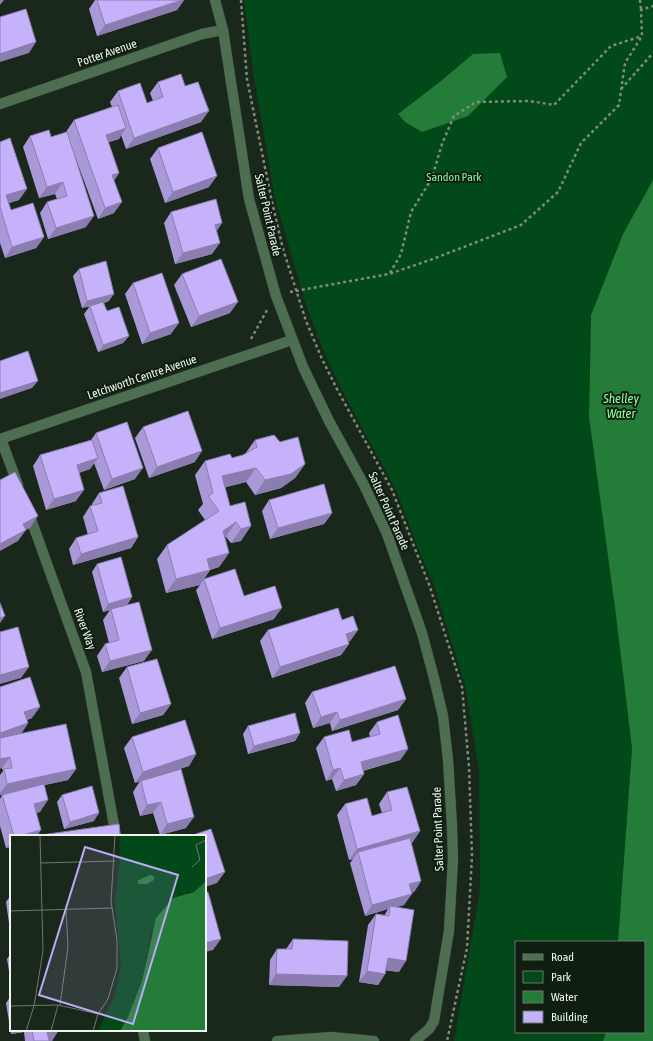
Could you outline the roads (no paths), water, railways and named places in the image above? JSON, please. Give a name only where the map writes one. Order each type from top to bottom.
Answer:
[{"type":"street","name":"Salter Point Parade","points":[[215,0],[223,30],[249,199],[276,296],[303,367],[329,421],[364,485],[387,534],[422,633],[442,716],[448,760],[452,826],[452,880],[449,931],[434,1021],[429,1029],[415,1041]]},
{"type":"street","name":"Potter Avenue","points":[[0,104],[202,34],[223,30]]},
{"type":"street","name":"Letchworth Centre Avenue","points":[[1,439],[292,340]]},
{"type":"street","name":"River Way","points":[[1,439],[86,672],[116,835]]},
{"type":"street","points":[[143,1031],[145,1041]]},
{"type":"street","points":[[278,1041],[331,1038],[374,1041]]},
{"type":"water","points":[[500,53],[507,77],[468,116],[422,132],[405,122],[398,114],[473,54]]},
{"type":"water","name":"Shelley Water","points":[[653,180],[653,1041],[603,1041],[606,1033],[645,1033],[645,941],[618,941],[632,748],[589,417],[591,315],[623,234]]},
{"type":"park label","name":"Sandon Park","points":[[454,177]]}]
